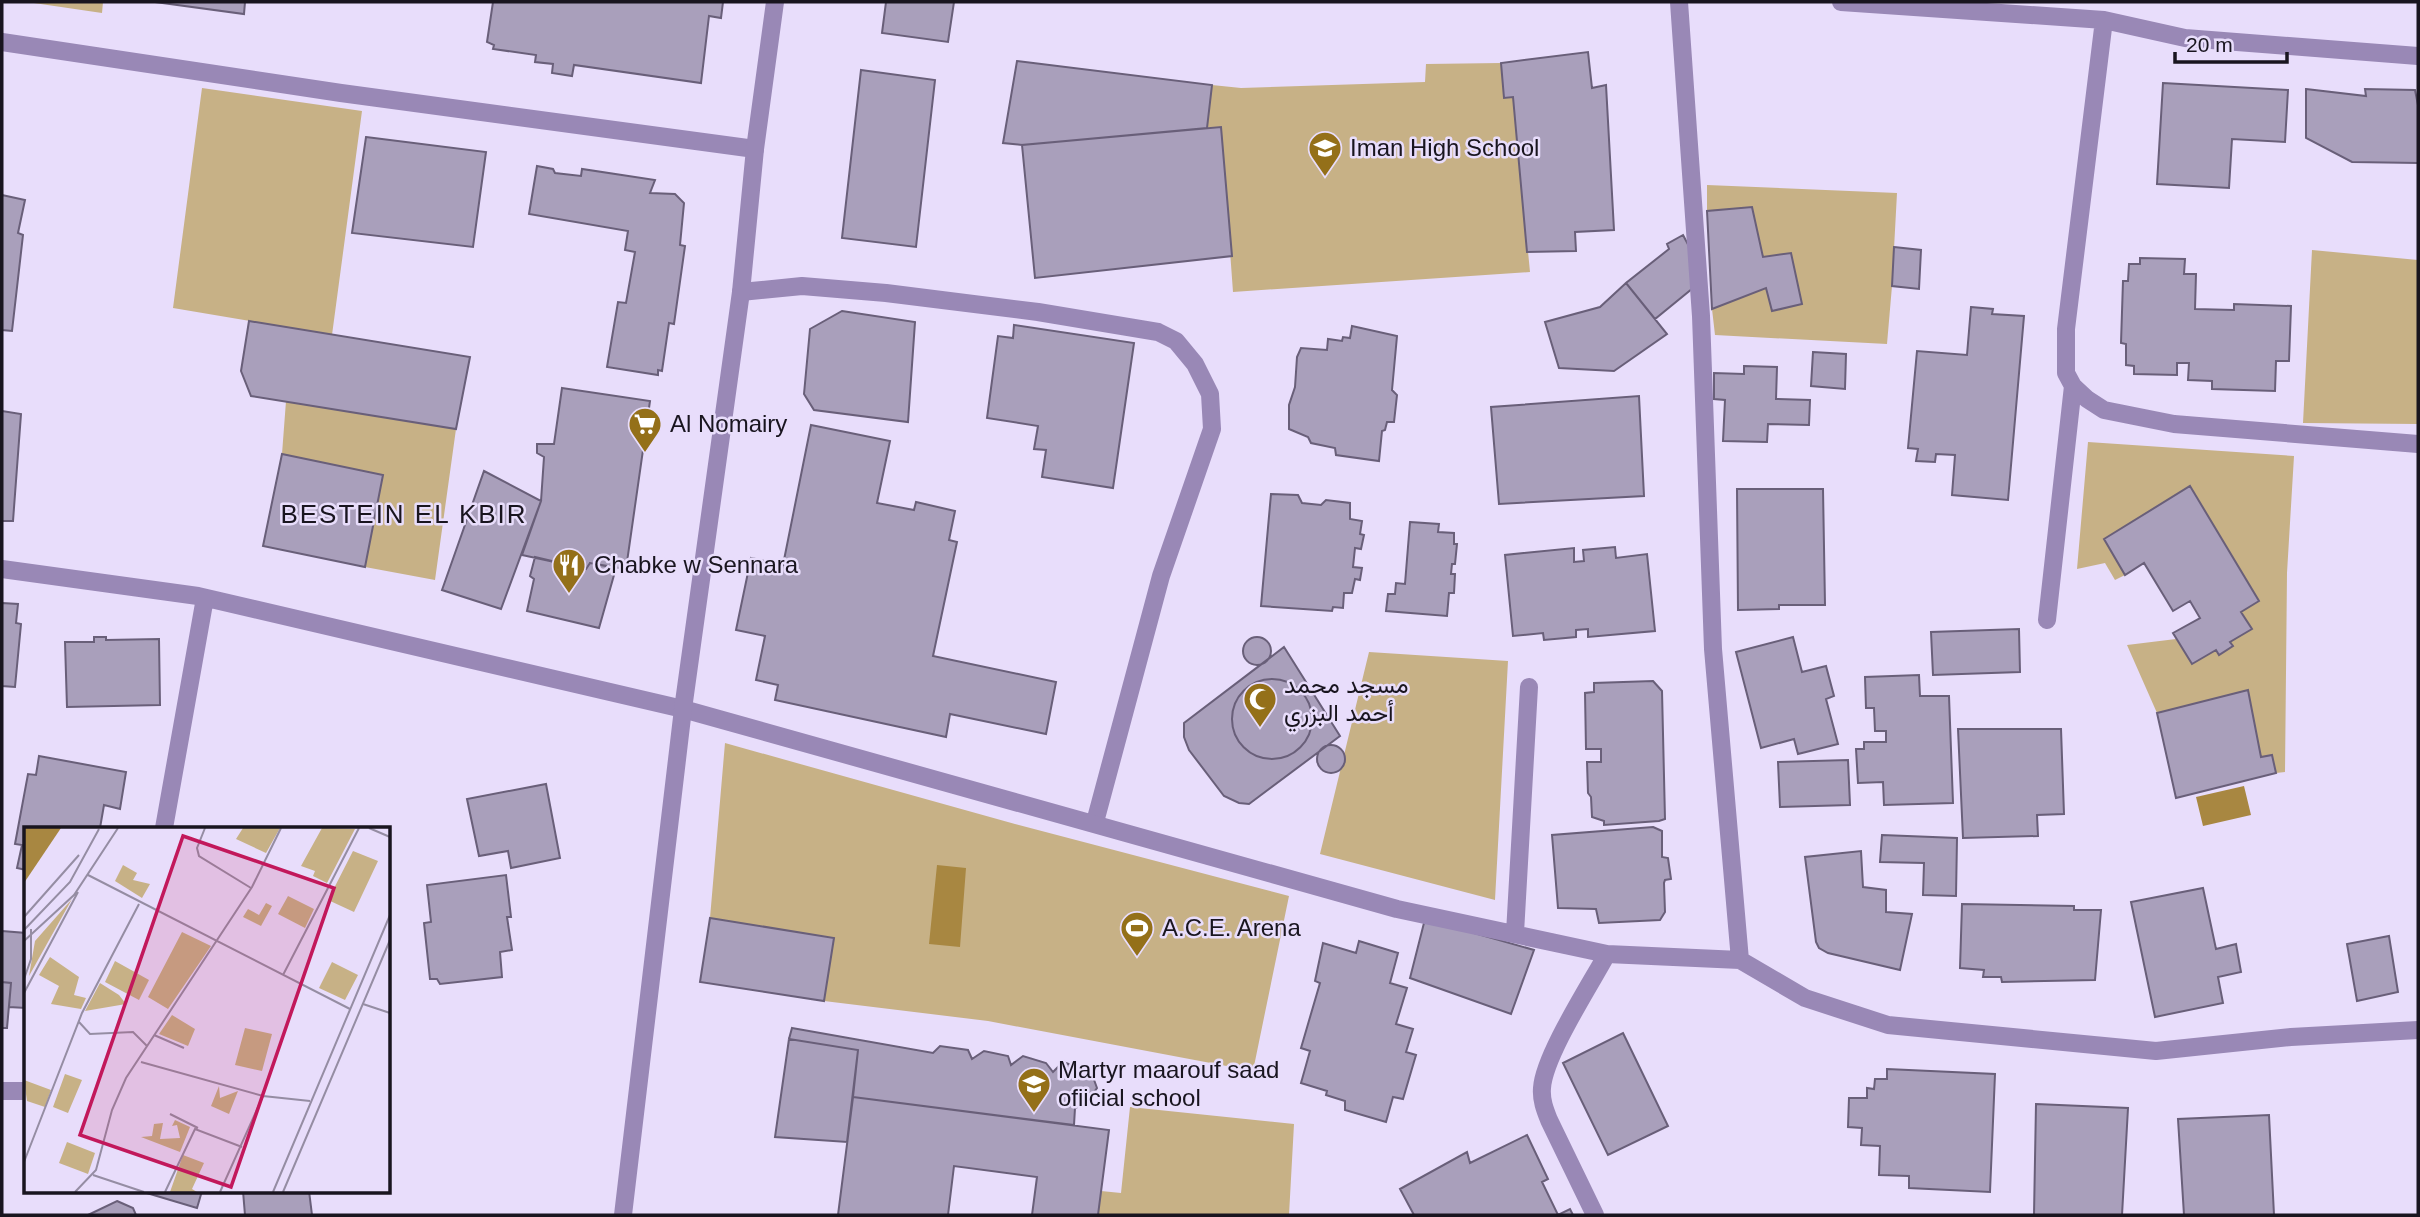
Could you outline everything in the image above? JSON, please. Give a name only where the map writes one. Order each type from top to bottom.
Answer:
[{"type":"street","points":[[623,1215],[683,709],[741,292],[755,149],[775,2]]},
{"type":"street","points":[[1679,2],[1701,316],[1713,649],[1740,960]]},
{"type":"street","points":[[1841,2],[2104,20],[2185,38],[2418,56]]},
{"type":"street","points":[[2104,20],[2066,329],[2066,373],[2074,386],[2104,410],[2174,424],[2418,444]]},
{"type":"street","points":[[2,42],[327,91],[755,149]]},
{"type":"street","points":[[741,292],[802,286],[1038,312],[1158,332],[1176,341],[1195,364],[1210,394],[1212,429],[1161,576],[1095,822]]},
{"type":"street","points":[[2047,620],[2074,386]]},
{"type":"street","points":[[2,569],[205,598],[683,709],[1095,822],[1397,909],[1607,954],[1740,960],[1805,998],[1888,1025],[2156,1051],[2291,1037],[2418,1030]]},
{"type":"street","points":[[164,827],[205,598]]},
{"type":"street","points":[[1515,933],[1529,687]]},
{"type":"street","points":[[1595,1215],[1549,1121],[1542,1098],[1542,1087],[1556,1049],[1607,954]]},
{"type":"street","points":[[2,1091],[24,1091]]},
{"type":"shaded area","points":[[27,2],[103,2],[102,13]]},
{"type":"shaded area","points":[[1501,63],[1504,97],[1513,97],[1530,272],[1233,292],[1221,127],[1207,128],[1212,85],[1241,88],[1425,82],[1426,64]]},
{"type":"shaded area","points":[[202,88],[362,111],[332,335],[173,308]]},
{"type":"shaded area","points":[[1707,185],[1897,193],[1887,344],[1715,335],[1712,309],[1766,288],[1772,311],[1802,304],[1791,254],[1763,257],[1752,207],[1707,211]]},
{"type":"shaded area","points":[[2312,250],[2418,260],[2418,424],[2303,423]]},
{"type":"shaded area","points":[[286,401],[456,429],[435,580],[365,567],[383,475],[282,454]]},
{"type":"shaded area","points":[[2088,442],[2294,456],[2287,573],[2285,772],[2276,773],[2261,757],[2248,690],[2157,713],[2127,645],[2176,639],[2192,664],[2216,650],[2219,655],[2232,647],[2230,642],[2252,629],[2241,612],[2259,601],[2190,487],[2104,539],[2125,575],[2115,580],[2105,563],[2077,569]]},
{"type":"shaded area","points":[[1369,652],[1508,661],[1495,900],[1320,854]]},
{"type":"shaded area","points":[[725,743],[1015,824],[1289,896],[1253,1071],[988,1021],[824,1001],[700,982],[710,918]]},
{"type":"shaded area","points":[[2244,786],[2251,815],[2203,826],[2196,797]]},
{"type":"shaded area","points":[[937,865],[966,868],[960,947],[929,944]]},
{"type":"shaded area","points":[[1130,1107],[1294,1124],[1289,1215],[1098,1215],[1101,1191],[1121,1193]]},
{"type":"building","points":[[155,2],[245,2],[244,14]]},
{"type":"building","points":[[493,2],[723,2],[721,18],[709,16],[701,83],[574,65],[572,76],[552,73],[553,64],[535,62],[536,55],[493,49],[494,45],[487,42]]},
{"type":"building","points":[[886,2],[954,2],[948,42],[882,33]]},
{"type":"building","points":[[1588,52],[1592,88],[1606,85],[1614,230],[1575,232],[1576,251],[1527,252],[1513,97],[1504,98],[1501,63]]},
{"type":"building","points":[[1017,61],[1212,85],[1207,128],[1022,145],[1003,143]]},
{"type":"building","points":[[861,70],[935,80],[916,247],[842,238]]},
{"type":"building","points":[[2163,83],[2288,90],[2285,142],[2232,139],[2229,188],[2157,184]]},
{"type":"building","points":[[2306,89],[2366,96],[2365,89],[2415,90],[2418,105],[2418,163],[2352,162],[2306,138]]},
{"type":"building","points":[[1221,127],[1232,256],[1035,278],[1022,145]]},
{"type":"building","points":[[366,137],[486,152],[473,247],[352,233]]},
{"type":"building","points":[[537,166],[553,169],[555,173],[581,176],[582,169],[655,180],[650,193],[675,194],[684,203],[680,245],[685,246],[674,324],[669,323],[662,371],[658,370],[658,375],[607,367],[618,302],[626,303],[635,252],[625,250],[628,231],[529,214]]},
{"type":"building","points":[[2,195],[25,200],[18,233],[23,235],[12,331],[2,330]]},
{"type":"building","points":[[1752,207],[1763,257],[1791,253],[1802,304],[1772,311],[1766,288],[1712,309],[1707,211]]},
{"type":"building","points":[[1683,235],[1692,252],[1693,288],[1655,319],[1626,283],[1669,249],[1667,244]]},
{"type":"building","points":[[1894,247],[1921,250],[1919,289],[1892,286]]},
{"type":"building","points":[[2140,258],[2185,259],[2184,274],[2196,274],[2195,309],[2234,310],[2234,304],[2291,306],[2289,361],[2276,361],[2275,391],[2212,389],[2212,381],[2188,380],[2189,363],[2177,363],[2177,375],[2134,374],[2134,366],[2126,365],[2126,344],[2121,343],[2123,281],[2128,281],[2129,264],[2140,264]]},
{"type":"building","points":[[1626,283],[1667,334],[1614,371],[1559,368],[1545,322],[1600,307]]},
{"type":"building","points":[[1971,307],[1993,309],[1992,314],[2024,316],[2008,500],[1952,495],[1955,455],[1936,454],[1935,462],[1916,461],[1918,449],[1908,448],[1917,351],[1967,355]]},
{"type":"building","points":[[842,311],[915,322],[908,422],[814,410],[804,394],[810,329]]},
{"type":"building","points":[[249,321],[470,357],[456,429],[251,396],[241,371]]},
{"type":"building","points":[[1014,325],[1134,343],[1113,488],[1042,477],[1046,450],[1034,449],[1038,426],[987,418],[998,336],[1013,338]]},
{"type":"building","points":[[1352,326],[1397,336],[1392,390],[1397,395],[1394,422],[1387,422],[1385,430],[1382,431],[1379,461],[1336,455],[1335,448],[1311,443],[1308,437],[1289,429],[1289,405],[1295,387],[1297,357],[1301,348],[1327,350],[1328,339],[1342,341],[1343,337],[1350,338]]},
{"type":"building","points":[[1813,352],[1846,354],[1845,389],[1811,386]]},
{"type":"building","points":[[1744,366],[1777,367],[1776,399],[1810,400],[1809,425],[1768,424],[1767,442],[1723,441],[1725,400],[1714,399],[1714,373],[1744,374]]},
{"type":"building","points":[[562,388],[650,401],[626,569],[590,563],[586,569],[522,555],[541,501],[544,457],[537,453],[537,444],[554,444]]},
{"type":"building","points":[[1639,396],[1644,496],[1499,504],[1491,407]]},
{"type":"building","points":[[2,411],[21,414],[13,521],[2,521]]},
{"type":"building","points":[[811,425],[890,441],[877,503],[914,510],[916,502],[955,511],[949,540],[957,542],[933,656],[1056,682],[1046,734],[950,714],[946,737],[775,700],[778,685],[756,680],[765,636],[736,630],[751,558],[783,565]]},
{"type":"building","points":[[282,454],[383,475],[365,567],[263,546]]},
{"type":"building","points":[[484,471],[541,501],[501,609],[442,590]]},
{"type":"building","points":[[2190,486],[2259,601],[2241,612],[2252,629],[2230,642],[2233,646],[2219,655],[2216,650],[2192,664],[2173,633],[2200,618],[2190,601],[2173,611],[2144,563],[2125,575],[2104,539]]},
{"type":"building","points":[[1737,489],[1823,489],[1825,605],[1779,605],[1779,609],[1738,610]]},
{"type":"building","points":[[1271,494],[1298,495],[1302,503],[1321,505],[1326,500],[1350,503],[1350,519],[1362,521],[1360,534],[1364,535],[1361,549],[1355,548],[1353,567],[1362,568],[1360,580],[1355,579],[1352,593],[1344,593],[1343,608],[1333,607],[1332,611],[1261,606]]},
{"type":"building","points":[[1410,522],[1439,524],[1438,532],[1454,533],[1454,544],[1457,544],[1451,574],[1455,574],[1454,593],[1449,593],[1447,616],[1386,611],[1388,594],[1395,594],[1396,583],[1405,584]]},
{"type":"building","points":[[1615,547],[1616,558],[1647,554],[1655,631],[1588,637],[1588,629],[1576,630],[1576,637],[1544,640],[1543,633],[1513,636],[1505,555],[1574,548],[1574,562],[1584,561],[1583,550]]},
{"type":"building","name":"Chabke w Sennara","points":[[535,557],[586,569],[590,563],[616,568],[599,628],[527,611],[534,579],[530,576]]},
{"type":"building","points":[[2,603],[18,604],[16,623],[21,624],[15,687],[2,686]]},
{"type":"building","points":[[2019,629],[2020,672],[1933,675],[1931,632]]},
{"type":"building","points":[[94,637],[106,637],[106,640],[159,639],[160,705],[67,707],[65,642],[94,642]]},
{"type":"building","points":[[1257,637],[1267,641],[1271,651],[1267,661],[1257,665],[1247,661],[1243,651],[1247,641]]},
{"type":"building","points":[[1793,637],[1802,672],[1826,666],[1834,696],[1826,699],[1838,744],[1798,754],[1794,739],[1761,748],[1736,652]]},
{"type":"building","name":"مسجد محمد أحمد البزري","points":[[1284,647],[1340,736],[1249,804],[1239,803],[1224,796],[1189,750],[1184,737],[1184,723]]},
{"type":"building","points":[[1919,675],[1920,696],[1949,696],[1953,803],[1884,805],[1883,782],[1858,783],[1856,749],[1864,749],[1864,742],[1886,742],[1886,731],[1875,731],[1874,708],[1866,708],[1865,677]]},
{"type":"building","points":[[1272,679],[1287,682],[1300,691],[1309,704],[1312,719],[1309,734],[1300,747],[1287,756],[1272,759],[1257,756],[1244,747],[1235,734],[1232,719],[1235,704],[1244,691],[1257,682]]},
{"type":"building","points":[[1653,681],[1662,691],[1665,819],[1604,825],[1604,821],[1592,817],[1591,797],[1588,793],[1587,762],[1601,762],[1601,749],[1586,749],[1585,693],[1594,692],[1594,683]]},
{"type":"building","points":[[2248,690],[2261,757],[2272,755],[2276,773],[2176,798],[2157,713]]},
{"type":"building","points":[[1958,729],[2061,729],[2064,814],[2037,815],[2038,836],[1963,838]]},
{"type":"building","points":[[1331,745],[1341,749],[1345,759],[1341,769],[1331,773],[1321,769],[1317,759],[1321,749]]},
{"type":"building","points":[[39,756],[126,772],[120,809],[104,805],[100,827],[24,827],[24,870],[17,868],[22,845],[15,844],[28,774],[36,775]]},
{"type":"building","points":[[1848,760],[1850,805],[1780,807],[1778,762]]},
{"type":"building","points":[[546,784],[560,858],[511,868],[508,851],[479,856],[467,799]]},
{"type":"building","points":[[1653,827],[1662,831],[1662,857],[1668,858],[1671,879],[1665,880],[1664,883],[1665,912],[1660,920],[1599,923],[1596,909],[1558,908],[1552,835]]},
{"type":"building","points":[[1882,835],[1957,838],[1956,896],[1923,895],[1924,863],[1880,862]]},
{"type":"building","points":[[1861,851],[1863,887],[1886,890],[1886,912],[1912,914],[1900,970],[1828,953],[1819,948],[1816,942],[1805,857]]},
{"type":"building","points":[[506,875],[511,917],[507,917],[512,950],[500,952],[502,977],[440,984],[437,979],[430,979],[424,923],[431,922],[427,885]]},
{"type":"building","points":[[2203,888],[2216,949],[2236,944],[2241,972],[2218,977],[2223,1003],[2155,1017],[2131,902]]},
{"type":"building","points":[[1962,904],[2074,906],[2074,910],[2101,910],[2095,980],[2002,982],[2001,977],[1983,977],[1984,970],[1960,968]]},
{"type":"building","points":[[710,918],[834,938],[824,1001],[700,982]]},
{"type":"building","points":[[1425,919],[1534,950],[1511,1014],[1410,978]]},
{"type":"building","points":[[2,931],[24,933],[24,1008],[9,1007],[11,983],[2,982]]},
{"type":"building","points":[[2389,936],[2398,992],[2357,1001],[2347,944]]},
{"type":"building","points":[[1359,941],[1398,953],[1390,983],[1407,988],[1396,1024],[1413,1029],[1406,1052],[1416,1055],[1403,1099],[1393,1097],[1386,1122],[1345,1110],[1345,1101],[1326,1095],[1327,1091],[1301,1083],[1310,1051],[1301,1048],[1320,983],[1315,981],[1323,943],[1356,953]]},
{"type":"building","points":[[2,982],[11,983],[7,1028],[2,1028]]},
{"type":"building","points":[[792,1028],[933,1053],[940,1046],[968,1050],[972,1059],[984,1051],[1008,1056],[1011,1065],[1023,1056],[1046,1063],[1053,1072],[1063,1062],[1085,1070],[1093,1077],[1097,1088],[1085,1104],[1075,1108],[1074,1125],[853,1097],[858,1050],[789,1039]]},
{"type":"building","points":[[1623,1033],[1668,1126],[1608,1155],[1563,1063]]},
{"type":"building","points":[[789,1039],[858,1050],[847,1142],[775,1137]]},
{"type":"building","points":[[1887,1069],[1995,1074],[1990,1192],[1909,1188],[1909,1176],[1879,1175],[1880,1146],[1861,1145],[1862,1128],[1848,1127],[1849,1098],[1867,1098],[1867,1088],[1874,1089],[1875,1079],[1887,1079]]},
{"type":"building","points":[[853,1097],[1109,1130],[1098,1215],[1032,1215],[1037,1177],[954,1166],[948,1215],[838,1215]]},
{"type":"building","points":[[2036,1104],[2128,1108],[2122,1215],[2034,1215]]},
{"type":"building","points":[[2269,1115],[2274,1215],[2184,1215],[2178,1119]]},
{"type":"building","points":[[1527,1135],[1548,1179],[1542,1182],[1558,1215],[1414,1215],[1400,1189],[1467,1152],[1470,1163]]},
{"type":"building","points":[[143,1192],[202,1192],[197,1208]]},
{"type":"building","points":[[243,1192],[309,1192],[312,1215],[245,1215]]},
{"type":"building","points":[[117,1201],[133,1208],[136,1215],[88,1215]]},
{"type":"building","points":[[1570,1209],[1573,1215],[1558,1215]]},
{"type":"place","name":"Iman High School","points":[[1325,178]]},
{"type":"place","name":"Al Nomairy","points":[[645,454]]},
{"type":"place","name":"Chabke w Sennara","points":[[569,595]]},
{"type":"place","name":"مسجد محمد أحمد البزري","points":[[1260,729]]},
{"type":"place","name":"A.C.E. Arena","points":[[1137,958]]},
{"type":"place","name":"Martyr maarouf saad ofiicial school","points":[[1034,1114]]},
{"type":"district","name":"BESTEIN EL KBIR","points":[[404,514]]}]
